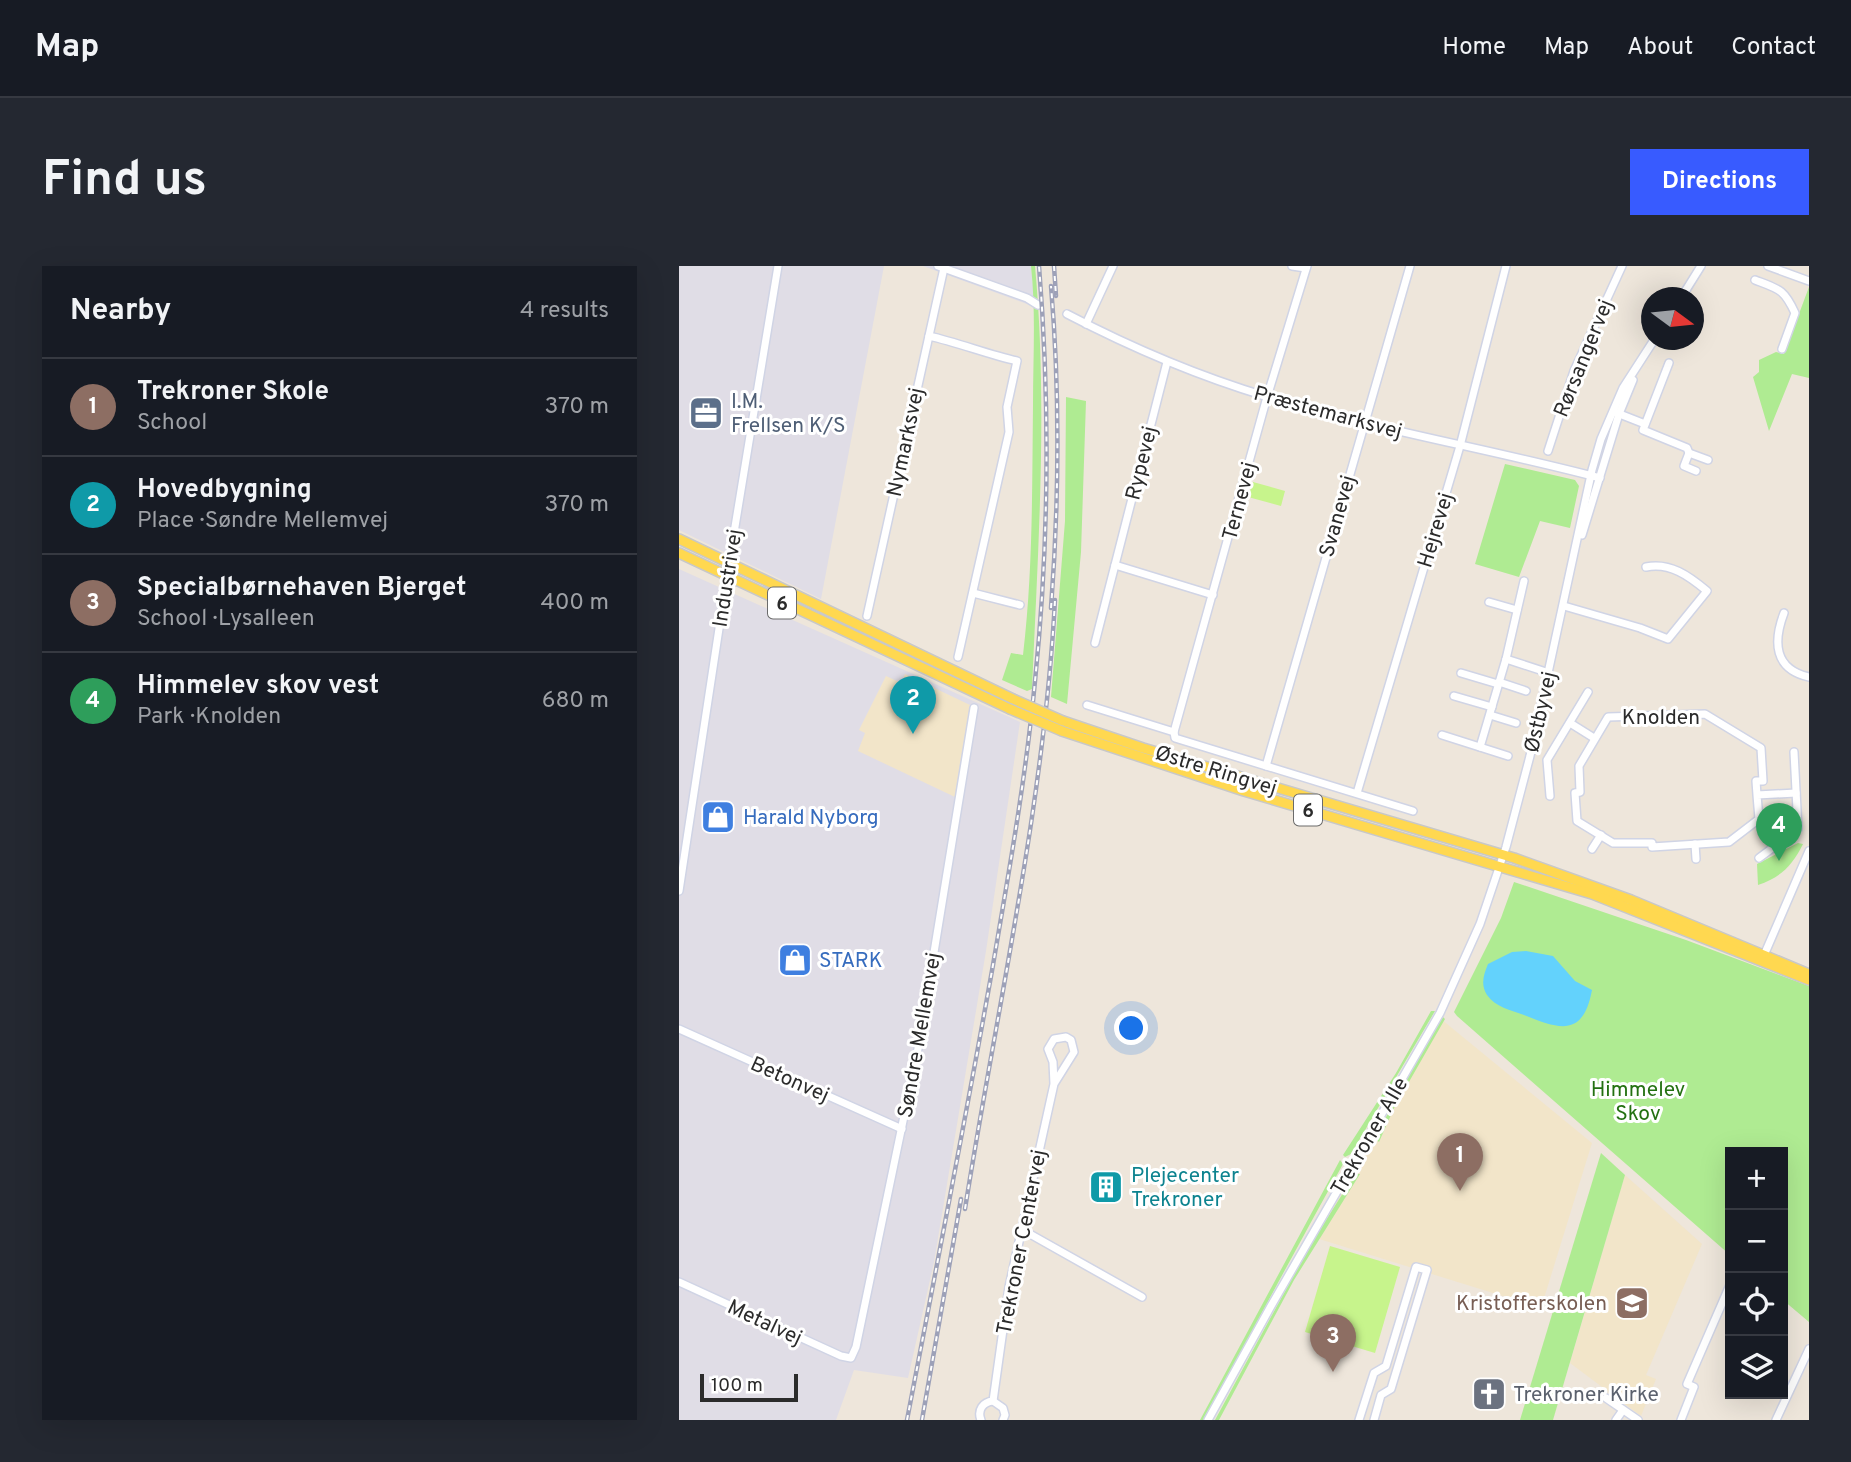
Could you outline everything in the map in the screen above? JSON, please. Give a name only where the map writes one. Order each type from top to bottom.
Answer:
[{"type":"main road","name":"Østre Ringvej","points":[[679,539],[1012,704]]},
{"type":"main road","name":"Østre Ringvej","points":[[679,553],[1063,726],[1244,791],[1592,894],[1809,974]]},
{"type":"main road","name":"Østre Ringvej","points":[[1063,726],[1503,855],[1631,900],[1809,981]]},
{"type":"street","name":"Industrivej","points":[[679,891],[778,266]]},
{"type":"street","points":[[1086,324],[1114,266]]},
{"type":"street","points":[[1292,266],[1306,267]]},
{"type":"street","name":"Svanevej","points":[[1266,766],[1410,266]]},
{"type":"street","name":"Hejrevej","points":[[1357,793],[1460,446],[1506,266]]},
{"type":"street","name":"Rørsangervej","points":[[1548,451],[1574,371],[1622,266]]},
{"type":"street","points":[[1688,287],[1701,266]]},
{"type":"street","points":[[1768,266],[1809,281]]},
{"type":"street","points":[[941,267],[1027,298],[1038,305]]},
{"type":"street","name":"Nymarksvej","points":[[867,616],[929,336],[941,267]]},
{"type":"street","name":"Ternevej","points":[[1175,735],[1306,267]]},
{"type":"street","points":[[1781,289],[1786,273]]},
{"type":"street","points":[[1755,280],[1781,289],[1795,313],[1782,349]]},
{"type":"street","name":"Præstemarksvej","points":[[1067,314],[1167,362],[1268,397],[1364,423],[1600,478]]},
{"type":"street","points":[[929,336],[1017,361],[1007,407],[1009,432],[958,657]]},
{"type":"street","name":"Østbyvej","points":[[1503,855],[1530,756],[1590,475],[1616,412],[1648,350]]},
{"type":"street","name":"Rypevej","points":[[1095,643],[1167,362]]},
{"type":"street","points":[[1669,363],[1643,430],[1688,448],[1684,466],[1696,471]]},
{"type":"street","points":[[1616,412],[1645,424]]},
{"type":"street","name":"Østbyvej","points":[[1572,567],[1600,478],[1616,412]]},
{"type":"street","points":[[1689,453],[1708,460]]},
{"type":"street","points":[[1564,606],[1668,639],[1707,591],[1676,570],[1656,564],[1646,567]]},
{"type":"street","points":[[1115,565],[1213,595]]},
{"type":"street","points":[[1480,747],[1506,659],[1524,581]]},
{"type":"street","points":[[973,593],[1020,605]]},
{"type":"street","points":[[1489,602],[1517,611]]},
{"type":"street","points":[[1784,614],[1778,629],[1777,647],[1789,668],[1809,677]]},
{"type":"street","points":[[1506,659],[1549,673]]},
{"type":"street","points":[[1461,673],[1527,691]]},
{"type":"street","points":[[1550,796],[1548,760],[1588,692]]},
{"type":"street","points":[[1454,696],[1516,723]]},
{"type":"street","points":[[1087,705],[1266,766],[1413,811]]},
{"type":"street","name":"Søndre Mellemvej","points":[[851,1358],[856,1347],[919,1044],[974,708]]},
{"type":"street","name":"Knolden","points":[[1705,714],[1761,748],[1763,781],[1756,781],[1757,794],[1759,819],[1729,842],[1652,847],[1652,843],[1613,843],[1577,821],[1575,793],[1580,792],[1579,766],[1608,717],[1705,714]]},
{"type":"street","name":"Knolden","points":[[1570,723],[1594,738]]},
{"type":"street","points":[[1442,735],[1508,756]]},
{"type":"street","points":[[1794,752],[1798,829]]},
{"type":"street","points":[[1530,756],[1548,760]]},
{"type":"street","points":[[1757,794],[1796,793]]},
{"type":"street","points":[[1798,829],[1809,834]]},
{"type":"street","points":[[1759,858],[1798,829]]},
{"type":"street","points":[[1592,849],[1601,835]]},
{"type":"street","points":[[1695,844],[1696,859]]},
{"type":"street","points":[[1763,958],[1809,851]]},
{"type":"street","name":"Trekroner Alle","points":[[1210,1420],[1277,1294],[1440,1013],[1471,946],[1503,855]]},
{"type":"street","name":"Betonvej","points":[[679,1029],[902,1129]]},
{"type":"street","name":"Trekroner Centervej","points":[[993,1401],[1004,1319],[1021,1230],[1054,1084],[1053,1062],[1048,1049],[1054,1039],[1066,1037],[1071,1040],[1074,1052],[1054,1084]]},
{"type":"street","points":[[1021,1230],[1142,1297]]},
{"type":"street","points":[[1359,1420],[1374,1373],[1386,1366],[1416,1267],[1427,1270],[1391,1389],[1381,1395],[1374,1420]]},
{"type":"street","name":"Metalvej","points":[[679,1282],[841,1356],[851,1358]]},
{"type":"street","points":[[1681,1420],[1694,1387],[1687,1384],[1725,1297]]},
{"type":"street","points":[[1776,1420],[1809,1349]]},
{"type":"street","points":[[1386,1366],[1397,1369]]},
{"type":"street","points":[[1606,1398],[1638,1420]]},
{"type":"street","points":[[981,1420],[981,1408],[993,1401],[1003,1408],[1004,1420]]},
{"type":"street","points":[[1616,1420],[1623,1410]]},
{"type":"shaded area","points":[[679,266],[884,266],[821,599],[679,530]]},
{"type":"shaded area","points":[[923,266],[1031,266],[1035,307]]},
{"type":"shaded area","points":[[679,569],[1020,722],[986,951],[934,1262],[908,1378],[854,1370],[836,1420],[679,1420]]},
{"type":"shaded area","points":[[905,674],[970,705],[955,797],[858,751],[865,733],[859,730],[886,676],[901,683]]},
{"type":"shaded area","points":[[1441,1019],[1592,1143],[1541,1308],[1316,1238]]},
{"type":"shaded area","name":"Kristofferskolen","points":[[1625,1175],[1702,1244],[1646,1375],[1656,1379],[1641,1416],[1570,1363]]},
{"type":"green space","points":[[1031,266],[1035,266],[1039,319],[1041,424],[1032,689],[1027,691],[1002,680],[1011,653],[1023,655],[1029,592],[1034,335]]},
{"type":"green space","points":[[1809,287],[1809,378],[1792,374],[1769,431],[1753,377],[1759,372],[1759,360],[1776,352],[1784,354]]},
{"type":"green space","points":[[1066,397],[1086,401],[1081,552],[1067,704],[1051,697],[1065,521]]},
{"type":"green space","points":[[1505,464],[1575,480],[1579,486],[1570,528],[1540,521],[1519,577],[1475,564]]},
{"type":"green space","points":[[1253,482],[1285,491],[1281,506],[1248,497]]},
{"type":"green space","points":[[1798,843],[1803,844],[1790,865],[1758,885],[1757,864]]},
{"type":"green space","name":"Himmelev Skov","points":[[1514,882],[1686,940],[1809,986],[1809,1322],[1788,1304],[1788,1147],[1725,1147],[1725,1251],[1457,1016],[1454,1012],[1501,918]]},
{"type":"green space","points":[[1431,1011],[1435,1011],[1351,1154],[1345,1157],[1343,1155],[1396,1073]]},
{"type":"green space","points":[[1442,1016],[1445,1019],[1394,1108],[1379,1142],[1376,1139],[1380,1128]]},
{"type":"green space","points":[[1601,1153],[1625,1175],[1553,1420],[1520,1420]]},
{"type":"green space","points":[[1340,1160],[1343,1164],[1205,1420],[1200,1420]]},
{"type":"green space","points":[[1355,1174],[1360,1174],[1294,1280],[1219,1420],[1215,1420],[1309,1247]]},
{"type":"green space","points":[[1330,1246],[1400,1267],[1375,1353],[1305,1332]]},
{"type":"water","points":[[1526,951],[1553,956],[1575,981],[1592,990],[1588,1005],[1576,1023],[1568,1026],[1548,1024],[1504,1008],[1487,995],[1483,983],[1488,964],[1512,952]]},
{"type":"railway","points":[[907,1420],[993,965],[1017,824],[1031,717],[1040,629],[1046,474],[1045,369],[1039,266]]},
{"type":"railway","points":[[1054,266],[1056,296]]},
{"type":"railway","points":[[1051,286],[1057,447],[1051,608]]},
{"type":"railway","points":[[965,1209],[1030,830],[1041,753],[1055,600]]},
{"type":"railway","points":[[922,1420],[961,1199]]},
{"type":"place","name":"I.M. Frellsen K/S","points":[[706,413]]},
{"type":"place","name":"Hovedbygning","points":[[913,734]]},
{"type":"place","name":"Harald Nyborg","points":[[718,817]]},
{"type":"place","name":"Himmelev skov vest","points":[[1779,861]]},
{"type":"place","name":"STARK","points":[[795,960]]},
{"type":"place","name":"Plejecenter Trekroner","points":[[1106,1187]]},
{"type":"place","name":"Trekroner Skole","points":[[1460,1191]]},
{"type":"place","name":"Kristofferskolen","points":[[1632,1303]]},
{"type":"place","name":"Specialbørnehaven Bjerget","points":[[1333,1372]]},
{"type":"place","name":"Trekroner Kirke","points":[[1489,1394]]}]
